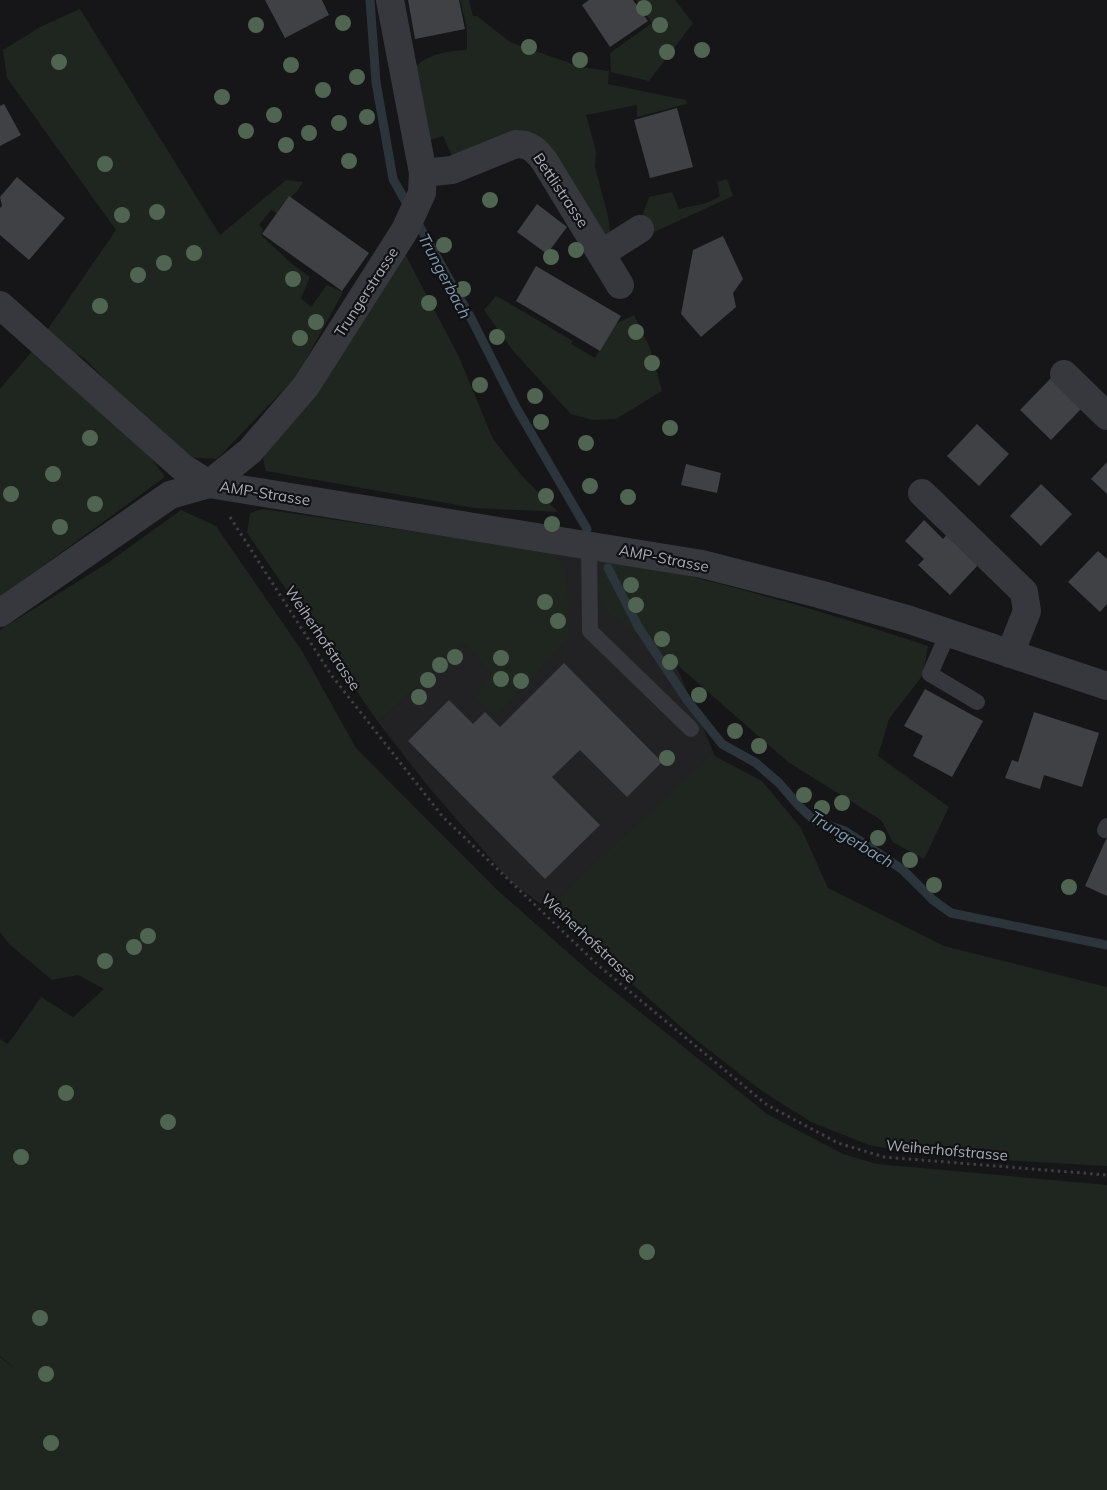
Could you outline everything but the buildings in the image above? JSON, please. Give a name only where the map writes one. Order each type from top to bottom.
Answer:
[{"type":"street","points":[[390,0],[422,183]]},
{"type":"street","name":"Bettlistrasse","points":[[422,183],[506,147],[516,144],[528,146],[540,153],[620,285]]},
{"type":"street","name":"Trungerstrasse","points":[[209,484],[250,451],[306,386],[405,230],[422,183]]},
{"type":"street","points":[[602,254],[640,228]]},
{"type":"street","name":"AMP-Strasse","points":[[0,305],[182,467],[209,484],[702,564],[819,594],[948,633],[1107,686]]},
{"type":"street","points":[[1064,374],[1107,416]]},
{"type":"street","name":"AMP-Strasse","points":[[0,613],[170,495],[209,484]]},
{"type":"street","points":[[922,493],[1024,592],[1026,611],[1010,654]]},
{"type":"lane","points":[[589,545],[590,631],[691,729]]},
{"type":"lane","points":[[948,633],[930,674],[977,702]]},
{"type":"path","name":"Weiherhofstrasse","points":[[209,484],[332,676],[443,817],[598,966],[767,1105],[838,1142],[884,1157],[1107,1175]]},
{"type":"shaded area","points":[[460,0],[469,0],[473,16],[477,16],[510,42],[581,67],[609,71],[608,84],[686,100],[687,104],[637,117],[637,105],[586,115],[596,151],[595,167],[608,216],[610,232],[606,234],[600,233],[553,152],[532,133],[505,137],[453,158],[443,136],[430,140],[413,69],[425,60],[438,54],[467,50],[467,28]]},
{"type":"shaded area","points":[[637,0],[675,0],[693,23],[649,81],[611,72],[610,53],[652,23]]},
{"type":"shaded area","points":[[80,9],[220,235],[286,180],[303,182],[277,213],[271,210],[259,225],[263,229],[261,235],[292,264],[310,277],[301,298],[311,307],[327,285],[343,292],[297,376],[217,459],[182,457],[84,358],[43,336],[116,230],[7,78],[3,50],[40,27]]},
{"type":"shaded area","points":[[727,179],[733,196],[654,232],[642,217],[649,197],[672,192],[679,209],[710,201],[720,196],[717,182]]},
{"type":"shaded area","points":[[404,252],[459,357],[493,439],[523,477],[558,512],[474,508],[266,471],[263,459],[269,445]]},
{"type":"shaded area","points":[[496,296],[573,341],[571,344],[595,358],[613,325],[634,315],[650,348],[662,391],[616,419],[592,420],[571,414],[514,352],[484,310]]},
{"type":"shaded area","points":[[34,349],[129,427],[165,477],[0,597],[0,389]]},
{"type":"shaded area","points":[[263,509],[551,552],[566,570],[570,637],[499,713],[490,713],[475,698],[491,674],[464,643],[378,722],[247,533],[250,513]]},
{"type":"shaded area","points":[[181,510],[216,526],[302,651],[356,748],[495,888],[589,971],[767,1114],[843,1154],[877,1164],[1107,1185],[1107,1490],[0,1490],[0,1357],[17,1370],[0,1356],[0,1039],[8,1044],[41,997],[73,1017],[104,989],[78,975],[52,980],[9,944],[0,932],[0,630],[109,562]]},
{"type":"shaded area","points":[[551,552],[605,555],[675,663],[715,756],[547,909],[510,881],[427,785],[378,722],[464,642],[491,674],[490,713]]},
{"type":"shaded area","points":[[605,555],[768,597],[928,646],[923,675],[889,719],[878,756],[949,807],[924,859],[893,842],[881,820],[788,762],[675,663],[604,610],[597,585]]},
{"type":"shaded area","points":[[711,754],[762,781],[801,828],[828,888],[944,946],[1107,987],[1107,1166],[927,1156],[869,1145],[811,1122],[762,1091],[696,1040],[547,909]]},
{"type":"waterway","name":"Trungerbach","points":[[370,0],[376,82],[393,179],[472,320],[516,407],[587,529]]},
{"type":"waterway","name":"Trungerbach","points":[[608,568],[639,628],[687,700],[722,744],[756,763],[779,783],[815,821],[845,831],[865,844],[903,870],[933,900],[951,913],[1107,945]]}]
